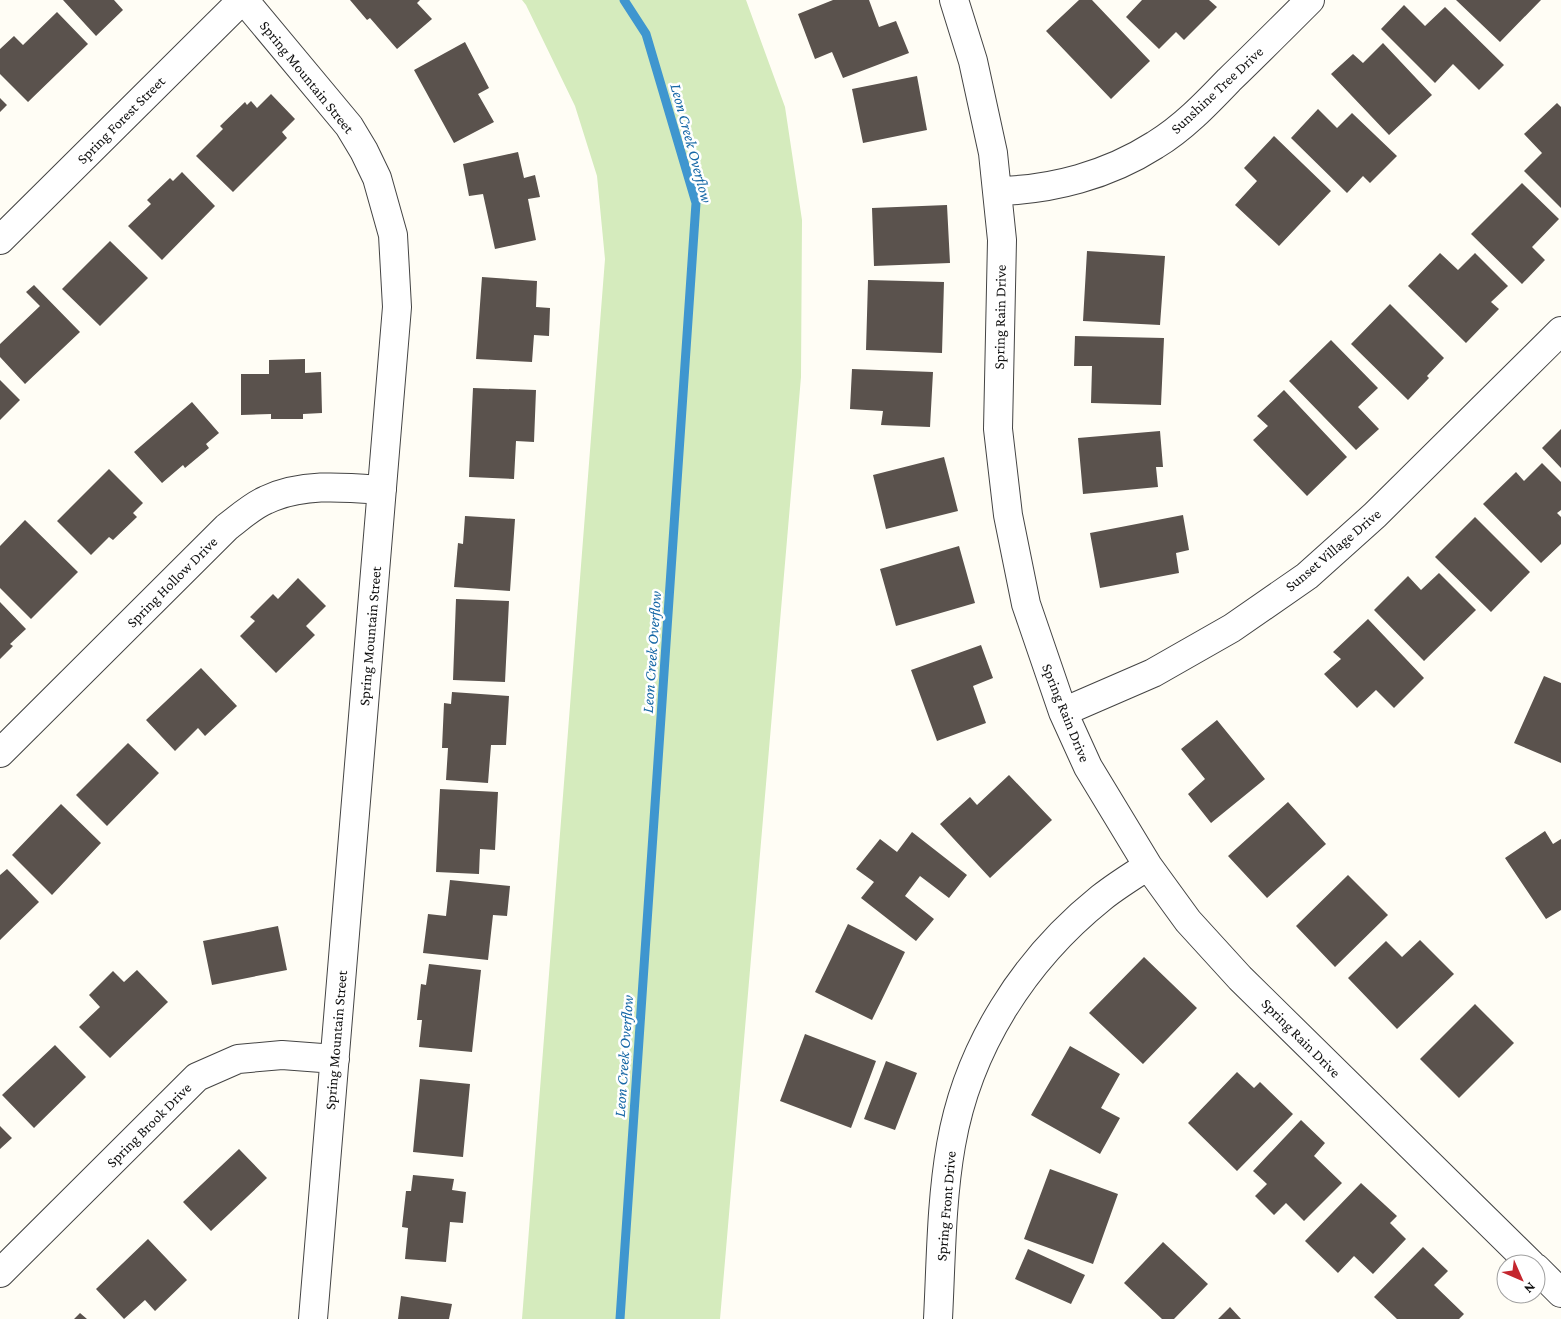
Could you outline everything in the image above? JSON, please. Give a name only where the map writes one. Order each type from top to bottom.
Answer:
[{"type":"street","name":"Spring Forest Street","points":[[0,240],[243,0]]},
{"type":"street","name":"Spring Mountain Street","points":[[243,0],[349,126],[364,151],[376,178],[393,236],[397,307],[314,1319]]},
{"type":"street","name":"Spring Rain Drive","points":[[954,0],[973,61],[993,153],[997,191],[1002,240],[998,429],[1008,516],[1026,604],[1063,712],[1088,767],[1148,866],[1188,921],[1240,978],[1522,1254]]},
{"type":"street","name":"Sunshine Tree Drive","points":[[997,191],[1075,181],[1130,160],[1156,145],[1180,128],[1202,108],[1310,0]]},
{"type":"street","name":"Sunset Village Drive","points":[[1063,712],[1153,674],[1232,628],[1307,576],[1375,515],[1561,331]]},
{"type":"street","name":"Spring Hollow Drive","points":[[0,753],[227,527],[264,500],[290,491],[334,487],[382,490]]},
{"type":"street","name":"Spring Front Drive","points":[[938,1319],[945,1187],[951,1144],[961,1103],[974,1063],[993,1025],[1015,989],[1041,955],[1070,925],[1102,897],[1148,866]]},
{"type":"street","name":"Spring Brook Drive","points":[[0,1274],[197,1077],[238,1059],[282,1055],[335,1059]]},
{"type":"street","points":[[1546,1278],[1561,1293]]},
{"type":"green space","points":[[522,0],[746,0],[785,107],[802,220],[801,377],[720,1319],[522,1319],[605,259],[597,176],[575,106]]},
{"type":"building","points":[[63,0],[114,0],[123,10],[96,36]]},
{"type":"building","points":[[350,0],[420,0],[417,3],[432,19],[397,49],[370,18],[367,20]]},
{"type":"building","points":[[833,0],[869,0],[879,27],[896,21],[909,53],[843,78],[832,52],[815,59],[798,14]]},
{"type":"building","points":[[1079,0],[1092,0],[1150,61],[1111,99],[1046,31]]},
{"type":"building","points":[[1142,0],[1209,0],[1217,7],[1184,40],[1176,32],[1159,49],[1126,17]]},
{"type":"building","points":[[1456,0],[1541,0],[1500,42]]},
{"type":"building","points":[[1404,5],[1425,26],[1445,7],[1504,65],[1479,90],[1453,64],[1435,83],[1381,29]]},
{"type":"building","points":[[57,12],[88,44],[28,102],[0,74],[0,49],[14,36],[23,45]]},
{"type":"building","points":[[465,42],[489,88],[478,94],[494,122],[454,143],[414,70]]},
{"type":"building","points":[[1383,43],[1432,95],[1389,135],[1331,74],[1353,54],[1363,63]]},
{"type":"building","points":[[917,76],[927,130],[863,143],[852,89]]},
{"type":"building","points":[[271,94],[295,119],[282,132],[287,138],[233,192],[196,156],[223,129],[220,126],[245,102],[247,105],[251,101],[257,108]]},
{"type":"building","points":[[0,98],[7,105],[0,112]]},
{"type":"building","points":[[1557,103],[1561,107],[1561,208],[1524,171],[1542,153],[1524,134]]},
{"type":"building","points":[[1318,109],[1337,128],[1352,113],[1397,156],[1370,183],[1363,176],[1347,193],[1291,138]]},
{"type":"building","points":[[1274,136],[1331,191],[1279,246],[1235,205],[1257,181],[1244,168]]},
{"type":"building","points":[[518,152],[524,178],[535,175],[540,197],[528,199],[536,240],[495,249],[483,194],[469,196],[463,164]]},
{"type":"building","points":[[182,172],[215,206],[162,260],[128,226],[151,204],[147,200],[170,178],[173,181]]},
{"type":"building","points":[[1522,183],[1559,219],[1532,247],[1545,260],[1522,284],[1471,234]]},
{"type":"building","points":[[947,205],[950,263],[874,266],[872,208]]},
{"type":"building","points":[[110,241],[148,278],[100,326],[62,289]]},
{"type":"building","points":[[1087,251],[1165,256],[1160,325],[1083,321]]},
{"type":"building","points":[[1440,253],[1458,270],[1475,253],[1508,286],[1491,302],[1499,309],[1466,343],[1408,286]]},
{"type":"building","points":[[482,277],[537,281],[536,307],[550,308],[549,336],[534,335],[532,362],[476,359]]},
{"type":"building","points":[[868,280],[944,282],[942,353],[866,350]]},
{"type":"building","points":[[34,285],[80,332],[25,384],[0,357],[0,344],[40,306],[26,292]]},
{"type":"building","points":[[1390,304],[1444,358],[1427,376],[1429,378],[1408,400],[1351,344]]},
{"type":"building","points":[[1075,336],[1164,338],[1161,405],[1091,403],[1092,366],[1074,366]]},
{"type":"building","points":[[1331,340],[1378,388],[1358,407],[1379,429],[1356,450],[1289,381]]},
{"type":"building","points":[[305,359],[305,373],[321,372],[322,413],[303,414],[303,419],[271,419],[271,414],[241,415],[241,374],[269,374],[269,360]]},
{"type":"building","points":[[852,369],[933,372],[930,427],[881,425],[883,411],[850,409]]},
{"type":"building","points":[[0,380],[20,400],[0,420]]},
{"type":"building","points":[[473,388],[536,390],[534,442],[516,441],[514,479],[469,477]]},
{"type":"building","points":[[1284,390],[1347,457],[1307,496],[1253,440],[1268,426],[1257,416]]},
{"type":"building","points":[[192,402],[219,433],[206,444],[209,448],[185,468],[183,465],[162,483],[134,452]]},
{"type":"building","points":[[1561,429],[1561,468],[1542,448]]},
{"type":"building","points":[[1160,431],[1163,467],[1156,467],[1158,487],[1083,494],[1078,438]]},
{"type":"building","points":[[944,457],[958,511],[886,529],[873,475]]},
{"type":"building","points":[[1542,463],[1561,482],[1561,510],[1557,513],[1561,517],[1561,544],[1541,563],[1483,504],[1516,472],[1524,481]]},
{"type":"building","points":[[109,469],[143,503],[133,513],[137,517],[113,540],[109,537],[91,555],[57,521]]},
{"type":"building","points":[[1183,515],[1189,550],[1176,553],[1179,573],[1100,588],[1090,533]]},
{"type":"building","points":[[465,516],[515,519],[510,591],[454,587],[458,543],[463,544]]},
{"type":"building","points":[[1475,517],[1530,572],[1491,612],[1435,557]]},
{"type":"building","points":[[25,520],[78,572],[31,619],[0,588],[0,546]]},
{"type":"building","points":[[959,546],[975,603],[896,626],[880,569]]},
{"type":"building","points":[[1439,573],[1476,610],[1424,661],[1374,610],[1408,576],[1421,590]]},
{"type":"building","points":[[298,578],[326,606],[306,626],[315,635],[276,673],[240,636],[255,621],[250,617],[273,594],[278,599]]},
{"type":"building","points":[[456,599],[509,601],[505,682],[453,680]]},
{"type":"building","points":[[0,602],[26,629],[10,644],[13,646],[0,659]]},
{"type":"building","points":[[1368,619],[1424,678],[1394,708],[1376,690],[1357,708],[1324,674],[1341,659],[1333,652]]},
{"type":"building","points":[[981,645],[993,678],[973,686],[986,723],[937,741],[911,670]]},
{"type":"building","points":[[201,668],[237,706],[205,736],[198,728],[175,751],[146,720]]},
{"type":"building","points":[[1544,676],[1561,683],[1561,763],[1514,743]]},
{"type":"building","points":[[452,692],[509,696],[506,745],[491,745],[488,783],[446,780],[448,748],[442,748],[444,703],[451,704]]},
{"type":"building","points":[[1217,720],[1265,779],[1211,823],[1188,794],[1205,779],[1181,749]]},
{"type":"building","points":[[128,743],[159,773],[107,826],[76,795]]},
{"type":"building","points":[[1009,775],[1052,820],[990,878],[940,824],[970,797],[977,805]]},
{"type":"building","points":[[440,789],[498,792],[495,850],[480,849],[479,874],[436,872]]},
{"type":"building","points":[[1288,802],[1326,844],[1267,898],[1228,856]]},
{"type":"building","points":[[61,804],[101,843],[52,895],[12,855]]},
{"type":"building","points":[[1545,831],[1553,844],[1561,839],[1561,910],[1546,919],[1505,858]]},
{"type":"building","points":[[912,832],[967,875],[949,898],[920,876],[905,896],[934,919],[916,941],[861,898],[874,882],[856,869],[880,839],[897,852]]},
{"type":"building","points":[[7,869],[39,902],[0,940],[0,875]]},
{"type":"building","points":[[1348,875],[1388,915],[1335,967],[1296,926]]},
{"type":"building","points":[[450,880],[510,886],[507,916],[493,915],[488,960],[423,953],[428,914],[446,916]]},
{"type":"building","points":[[848,924],[905,952],[872,1020],[815,992]]},
{"type":"building","points":[[278,926],[287,970],[212,985],[203,941]]},
{"type":"building","points":[[1420,940],[1454,974],[1397,1029],[1348,978],[1386,941],[1402,957]]},
{"type":"building","points":[[1144,957],[1197,1008],[1143,1064],[1089,1013]]},
{"type":"building","points":[[429,964],[481,970],[472,1052],[419,1047],[422,1020],[417,1020],[421,984],[426,985]]},
{"type":"building","points":[[137,970],[168,1002],[110,1058],[79,1027],[100,1007],[89,995],[113,971],[124,982]]},
{"type":"building","points":[[1475,1004],[1514,1043],[1459,1098],[1420,1059]]},
{"type":"building","points":[[805,1034],[876,1061],[851,1128],[780,1101]]},
{"type":"building","points":[[55,1045],[86,1077],[34,1128],[2,1095]]},
{"type":"building","points":[[1070,1046],[1120,1074],[1101,1108],[1120,1118],[1100,1154],[1031,1115]]},
{"type":"building","points":[[886,1061],[917,1073],[895,1130],[864,1119]]},
{"type":"building","points":[[1237,1072],[1254,1088],[1260,1082],[1293,1114],[1237,1171],[1188,1123]]},
{"type":"building","points":[[420,1079],[470,1084],[463,1157],[413,1152]]},
{"type":"building","points":[[1301,1120],[1325,1143],[1314,1156],[1342,1183],[1304,1221],[1286,1203],[1274,1215],[1255,1196],[1267,1184],[1253,1171]]},
{"type":"building","points":[[0,1126],[12,1138],[0,1149]]},
{"type":"building","points":[[239,1149],[267,1178],[211,1231],[183,1202]]},
{"type":"building","points":[[1050,1169],[1118,1194],[1093,1264],[1024,1239]]},
{"type":"building","points":[[413,1175],[454,1179],[452,1190],[466,1192],[463,1223],[450,1222],[446,1262],[405,1259],[408,1228],[402,1227],[406,1191],[411,1191]]},
{"type":"building","points":[[1361,1183],[1397,1216],[1390,1223],[1406,1239],[1373,1274],[1354,1256],[1338,1273],[1305,1241]]},
{"type":"building","points":[[148,1239],[187,1280],[155,1311],[145,1300],[124,1319],[96,1289]]},
{"type":"building","points":[[1163,1242],[1208,1284],[1174,1319],[1162,1319],[1124,1283]]},
{"type":"building","points":[[1423,1247],[1448,1271],[1434,1285],[1464,1314],[1459,1319],[1397,1319],[1374,1297]]},
{"type":"building","points":[[1028,1249],[1085,1275],[1071,1304],[1015,1279]]},
{"type":"building","points":[[401,1296],[452,1304],[449,1319],[398,1319]]},
{"type":"building","points":[[1230,1307],[1241,1319],[1218,1319]]},
{"type":"building","points":[[80,1313],[87,1319],[74,1319]]},
{"type":"waterway","name":"Leon Creek Overflow","points":[[620,1319],[696,203],[646,34],[624,0]]}]
